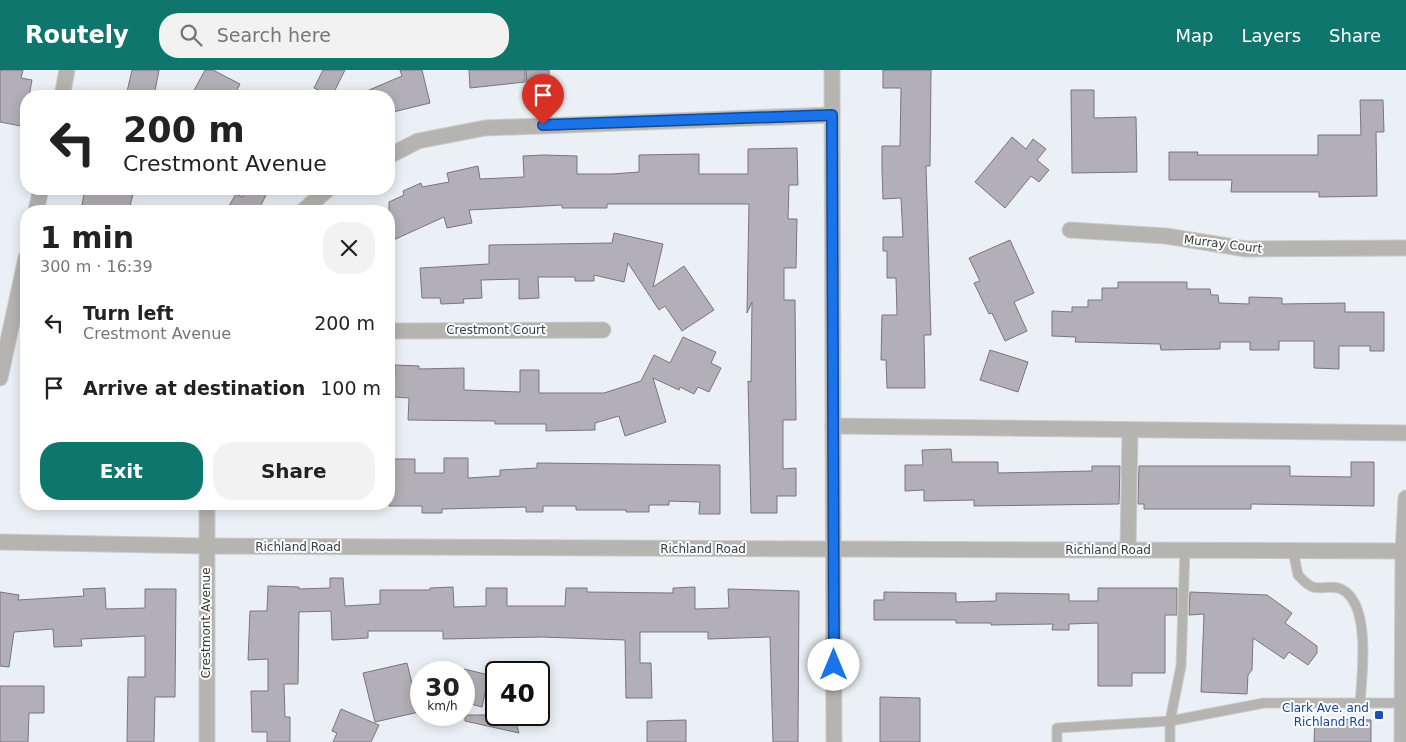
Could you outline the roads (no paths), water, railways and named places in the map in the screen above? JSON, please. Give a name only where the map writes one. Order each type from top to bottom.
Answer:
[{"type":"street","points":[[63,90],[67,70]]},
{"type":"street","points":[[832,70],[834,742]]},
{"type":"street","points":[[395,153],[418,141],[485,128],[832,115]]},
{"type":"street","points":[[310,205],[321,195]]},
{"type":"street","name":"Murray Court","points":[[1070,230],[1166,236],[1246,249],[1406,248]]},
{"type":"street","points":[[0,378],[20,286]]},
{"type":"street","name":"Crestmont Court","points":[[395,331],[603,330]]},
{"type":"street","points":[[833,426],[1406,433]]},
{"type":"street","points":[[1128,550],[1130,430]]},
{"type":"street","points":[[1402,742],[1401,703],[1406,498]]},
{"type":"street","name":"Crestmont Avenue","points":[[207,742],[206,546],[208,510]]},
{"type":"street","name":"Richland Road","points":[[0,542],[206,546],[1404,551]]},
{"type":"lane","points":[[1170,742],[1170,721],[1181,666],[1185,550]]},
{"type":"lane","points":[[1293,551],[1298,575],[1313,587],[1335,587],[1344,590],[1356,606],[1364,633],[1360,703]]},
{"type":"lane","points":[[1057,742],[1057,728],[1170,721],[1264,703],[1401,703]]},
{"type":"place","name":"Clark Ave. and Richland Rd.","points":[[1379,715]]}]
